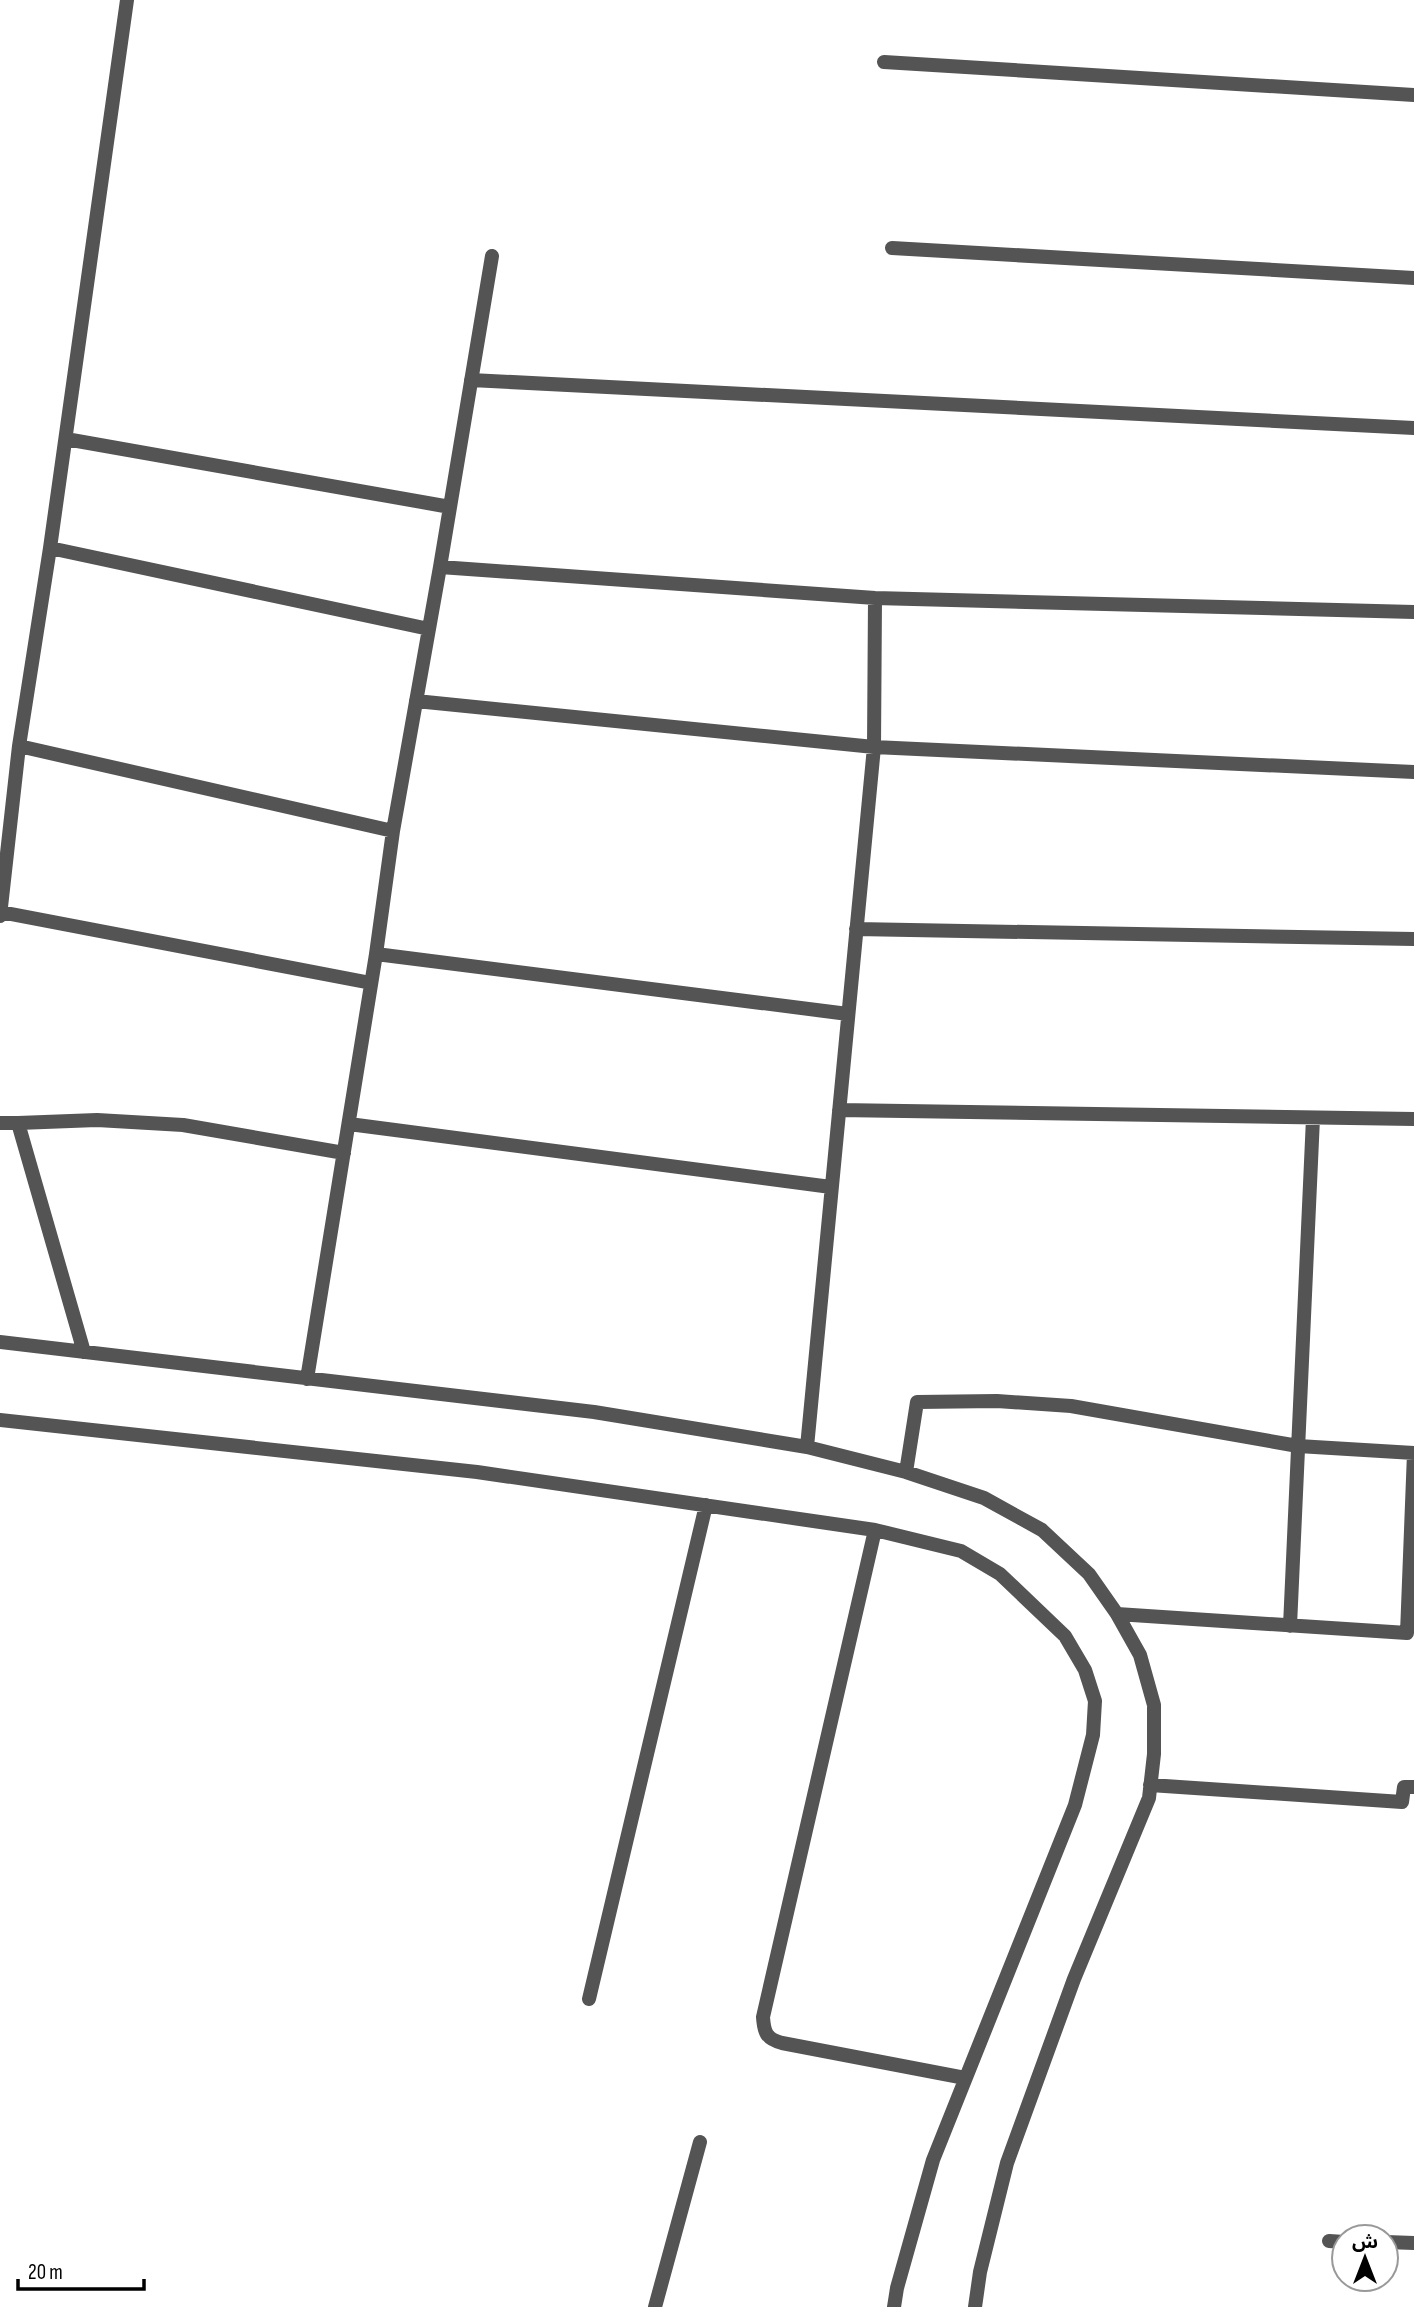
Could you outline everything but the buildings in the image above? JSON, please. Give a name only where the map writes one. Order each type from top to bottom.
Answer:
[{"type":"street","points":[[127,0],[50,548],[19,746],[0,914],[371,983]]},
{"type":"street","points":[[884,62],[1414,95]]},
{"type":"street","points":[[892,248],[1414,278]]},
{"type":"street","points":[[307,1379],[376,954],[393,831],[492,256]]},
{"type":"street","points":[[471,380],[1414,428]]},
{"type":"street","points":[[65,439],[450,507]]},
{"type":"street","points":[[50,548],[429,629]]},
{"type":"street","points":[[440,567],[875,598],[1414,612]]},
{"type":"street","points":[[807,1447],[874,747],[875,598]]},
{"type":"street","points":[[416,701],[874,747],[1414,772]]},
{"type":"street","points":[[19,746],[393,831]]},
{"type":"street","points":[[856,929],[1414,939]]},
{"type":"street","points":[[376,954],[848,1014]]},
{"type":"street","points":[[839,1110],[1414,1119]]},
{"type":"street","points":[[1290,1626],[1313,1118]]},
{"type":"street","points":[[0,1122],[97,1121],[183,1125],[344,1153]]},
{"type":"street","points":[[18,1122],[84,1352]]},
{"type":"street","points":[[349,1124],[831,1187]]},
{"type":"street","points":[[0,1342],[594,1412],[807,1447],[906,1472],[984,1499],[1042,1530],[1089,1574],[1117,1614],[1140,1655],[1154,1705],[1154,1754],[1150,1785],[1145,1808],[1074,1979],[1007,2163],[980,2272],[975,2307]]},
{"type":"street","points":[[906,1472],[917,1402],[997,1401],[1072,1406],[1297,1446],[1414,1453],[1407,1633],[1117,1614]]},
{"type":"street","points":[[0,1420],[477,1472],[875,1530],[961,1551],[1000,1574],[1065,1636],[1085,1670],[1095,1701],[1093,1735],[1074,1805],[933,2160],[894,2307]]},
{"type":"street","points":[[589,1999],[706,1506]]},
{"type":"street","points":[[875,1530],[766,2003],[764,2032],[771,2040],[782,2043],[965,2078]]},
{"type":"street","points":[[1150,1785],[1402,1802],[1404,1787],[1414,1787]]},
{"type":"street","points":[[655,2307],[700,2142]]}]
